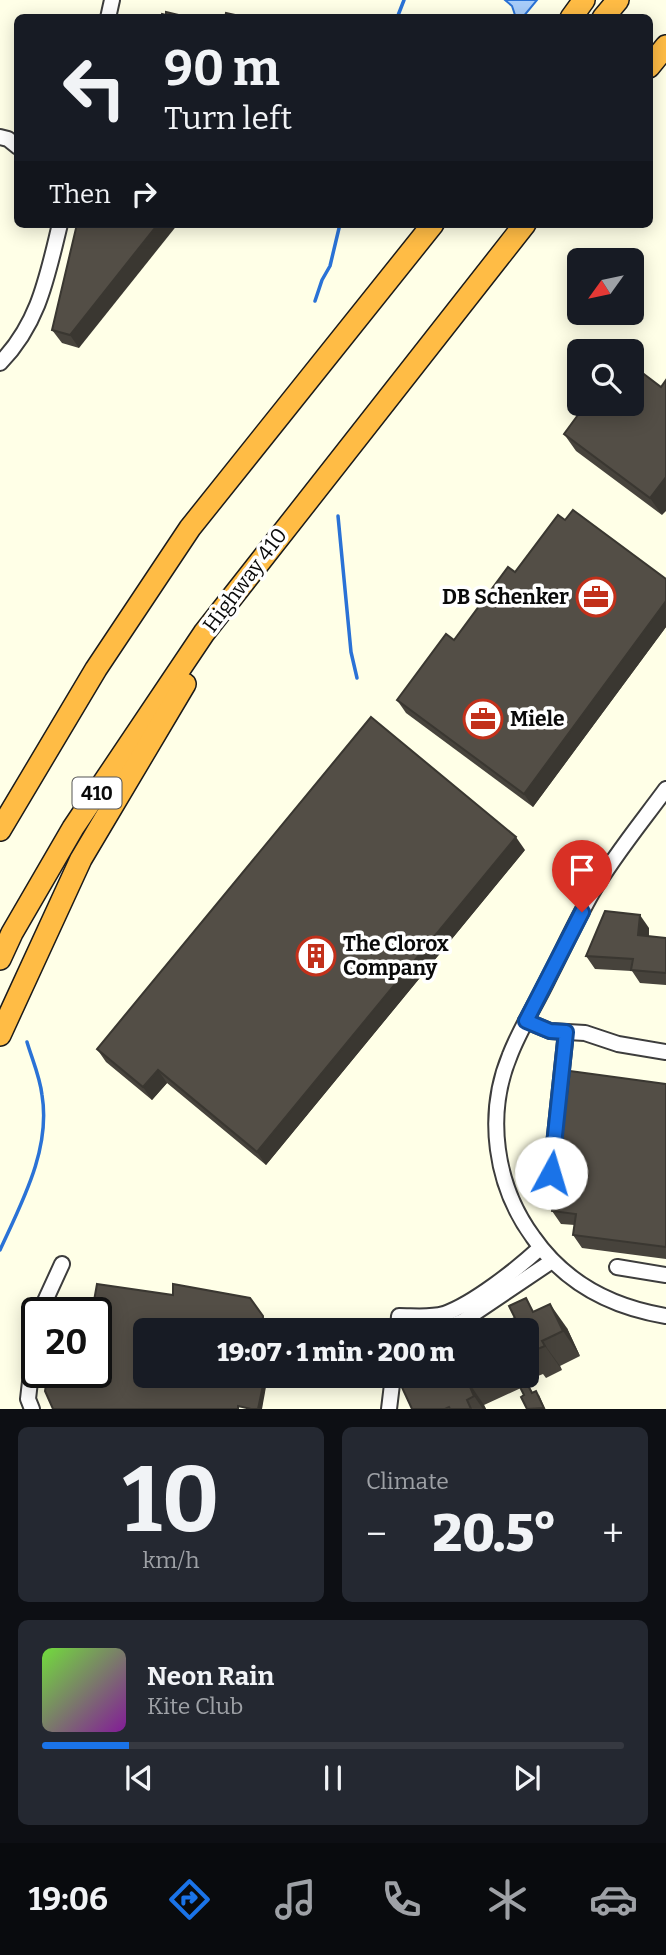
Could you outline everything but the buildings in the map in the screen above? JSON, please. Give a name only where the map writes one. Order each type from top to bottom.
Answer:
[{"type":"highway","points":[[606,14],[618,0]]},
{"type":"highway","points":[[653,62],[666,46]]},
{"type":"highway","points":[[0,830],[96,669],[190,528],[428,228]]},
{"type":"highway","name":"Highway 410","points":[[0,959],[12,933],[73,828],[204,632],[522,228]]},
{"type":"highway","points":[[0,1035],[81,859],[195,668],[204,632]]},
{"type":"street","points":[[0,363],[30,325],[48,273],[59,228]]},
{"type":"street","points":[[666,789],[593,891],[509,1057],[499,1087],[495,1114],[502,1171],[508,1192],[517,1212],[540,1248],[587,1290],[643,1312],[666,1316]]},
{"type":"street","points":[[526,1021],[550,1031],[585,1033],[618,1044],[666,1052]]},
{"type":"street","points":[[551,1173],[566,1032]]},
{"type":"street","points":[[421,1318],[449,1311],[513,1272],[540,1248]]},
{"type":"street","points":[[467,1318],[552,1261]]},
{"type":"street","points":[[47,1297],[62,1264]]},
{"type":"street","points":[[617,1267],[666,1275]]},
{"type":"street","points":[[29,1388],[28,1399],[32,1409]]},
{"type":"street","points":[[389,1409],[392,1388]]},
{"type":"water","points":[[505,0],[537,0],[525,14],[515,14],[512,6]]},
{"type":"waterway","points":[[399,14],[404,0]]},
{"type":"waterway","points":[[315,301],[330,266],[339,228]]},
{"type":"waterway","points":[[338,516],[351,652],[357,678]]},
{"type":"waterway","points":[[0,1250],[33,1175],[42,1135],[44,1115],[41,1088],[27,1042]]},
{"type":"place","name":"DB Schenker","points":[[596,597]]},
{"type":"place","name":"Miele","points":[[483,719]]},
{"type":"place","name":"The Clorox Company","points":[[316,956]]},
{"type":"route","points":[[551,1173],[566,1032],[550,1031],[526,1021],[582,912]]}]
